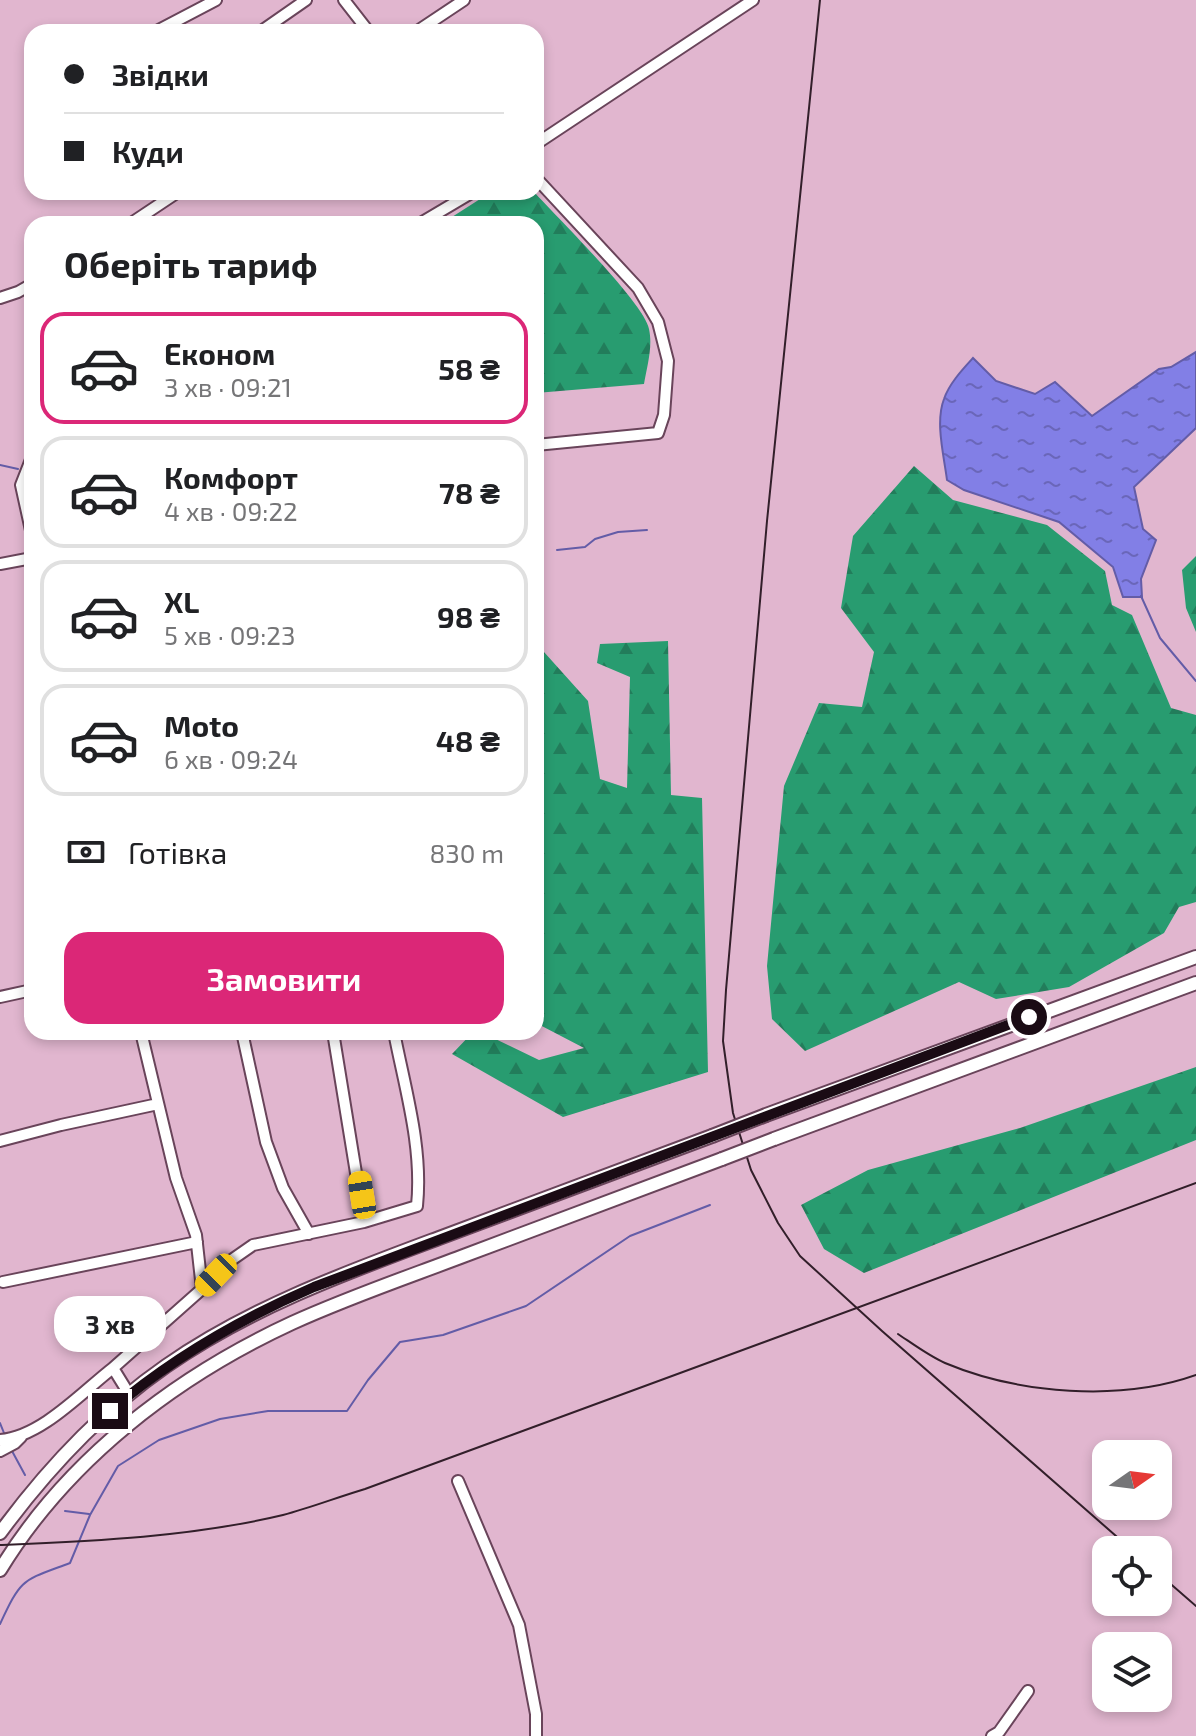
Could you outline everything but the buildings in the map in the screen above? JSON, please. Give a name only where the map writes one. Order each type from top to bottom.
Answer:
[{"type":"main road","points":[[0,1533],[59,1459],[129,1394],[199,1344],[259,1311],[354,1270],[1196,957]]},
{"type":"main road","points":[[0,1570],[36,1517],[71,1475],[139,1417],[212,1366],[261,1339],[370,1291],[1196,983]]},
{"type":"main road","points":[[199,1344],[212,1366]]},
{"type":"street","points":[[170,24],[216,0]]},
{"type":"street","points":[[272,24],[306,0]]},
{"type":"street","points":[[344,0],[363,24]]},
{"type":"street","points":[[428,24],[464,0]]},
{"type":"street","points":[[544,139],[753,0]]},
{"type":"street","points":[[544,187],[638,288],[658,322],[668,361],[664,415],[658,433],[544,444]]},
{"type":"street","points":[[142,216],[166,200]]},
{"type":"street","points":[[432,216],[460,200]]},
{"type":"street","points":[[0,298],[24,289]]},
{"type":"street","points":[[24,477],[21,485],[24,499]]},
{"type":"street","points":[[0,564],[24,560]]},
{"type":"street","points":[[0,997],[24,992]]},
{"type":"street","points":[[143,1040],[176,1178],[197,1242],[202,1289]]},
{"type":"street","points":[[244,1040],[266,1142],[283,1188],[309,1234]]},
{"type":"street","points":[[334,1040],[364,1222]]},
{"type":"street","points":[[0,1440],[22,1435],[45,1422],[113,1368],[230,1261],[253,1245],[364,1222],[417,1206],[420,1179],[417,1145],[396,1040]]},
{"type":"street","points":[[0,1141],[158,1104]]},
{"type":"street","points":[[3,1282],[197,1242]]},
{"type":"street","points":[[113,1368],[129,1394]]},
{"type":"street","points":[[0,1451],[22,1435]]},
{"type":"street","points":[[458,1481],[519,1625],[536,1714],[536,1736]]},
{"type":"street","points":[[992,1736],[999,1732],[1028,1691]]},
{"type":"green space","points":[[478,200],[542,200],[598,260],[644,317],[650,336],[644,384],[544,392],[544,216],[454,216]]},
{"type":"green space","points":[[914,466],[953,500],[1047,525],[1105,571],[1112,605],[1132,615],[1171,708],[1196,715],[1196,902],[1179,907],[1164,933],[1069,987],[996,999],[959,982],[805,1051],[772,1019],[767,966],[784,786],[819,703],[862,707],[874,652],[841,608],[853,536]]},
{"type":"green space","points":[[1196,556],[1196,632],[1186,608],[1182,570]]},
{"type":"green space","points":[[668,641],[671,795],[702,798],[708,1072],[563,1117],[452,1054],[465,1040],[498,1040],[539,1060],[584,1048],[544,1027],[544,652],[588,701],[600,779],[627,788],[630,677],[597,663],[600,644]]},
{"type":"green space","points":[[1196,1067],[1196,1140],[864,1273],[824,1249],[801,1205],[868,1170],[1020,1128]]},
{"type":"water","points":[[1196,352],[1196,428],[1134,487],[1143,529],[1156,540],[1141,579],[1142,597],[1123,597],[1113,567],[1059,522],[964,490],[947,480],[941,439],[941,408],[956,377],[973,358],[996,381],[1035,394],[1055,382],[1092,416],[1159,369],[1171,367]]},
{"type":"waterway","points":[[0,465],[18,469]]},
{"type":"waterway","points":[[557,550],[585,547],[595,539],[618,532],[647,530]]},
{"type":"waterway","points":[[1141,596],[1160,638],[1196,681]]},
{"type":"waterway","points":[[0,1624],[13,1597],[25,1583],[70,1563],[90,1515],[118,1466],[159,1440],[220,1419],[268,1411],[347,1411],[400,1342],[443,1335],[526,1306],[630,1236],[710,1205]]},
{"type":"waterway","points":[[0,1423],[4,1433]]},
{"type":"waterway","points":[[12,1451],[25,1475]]},
{"type":"waterway","points":[[65,1511],[89,1514]]},
{"type":"railway","points":[[820,0],[767,521],[726,990],[723,1041],[733,1113],[751,1170],[778,1223],[800,1256],[1116,1536]]},
{"type":"railway","points":[[0,1545],[178,1533],[303,1509],[365,1489],[1196,1183]]},
{"type":"railway","points":[[898,1334],[945,1363],[974,1374],[1037,1388],[1070,1391],[1135,1389],[1196,1375]]},
{"type":"railway","points":[[1172,1585],[1196,1606]]},
{"type":"route","points":[[110,1411],[199,1344],[269,1306],[443,1236],[1029,1017]]}]
